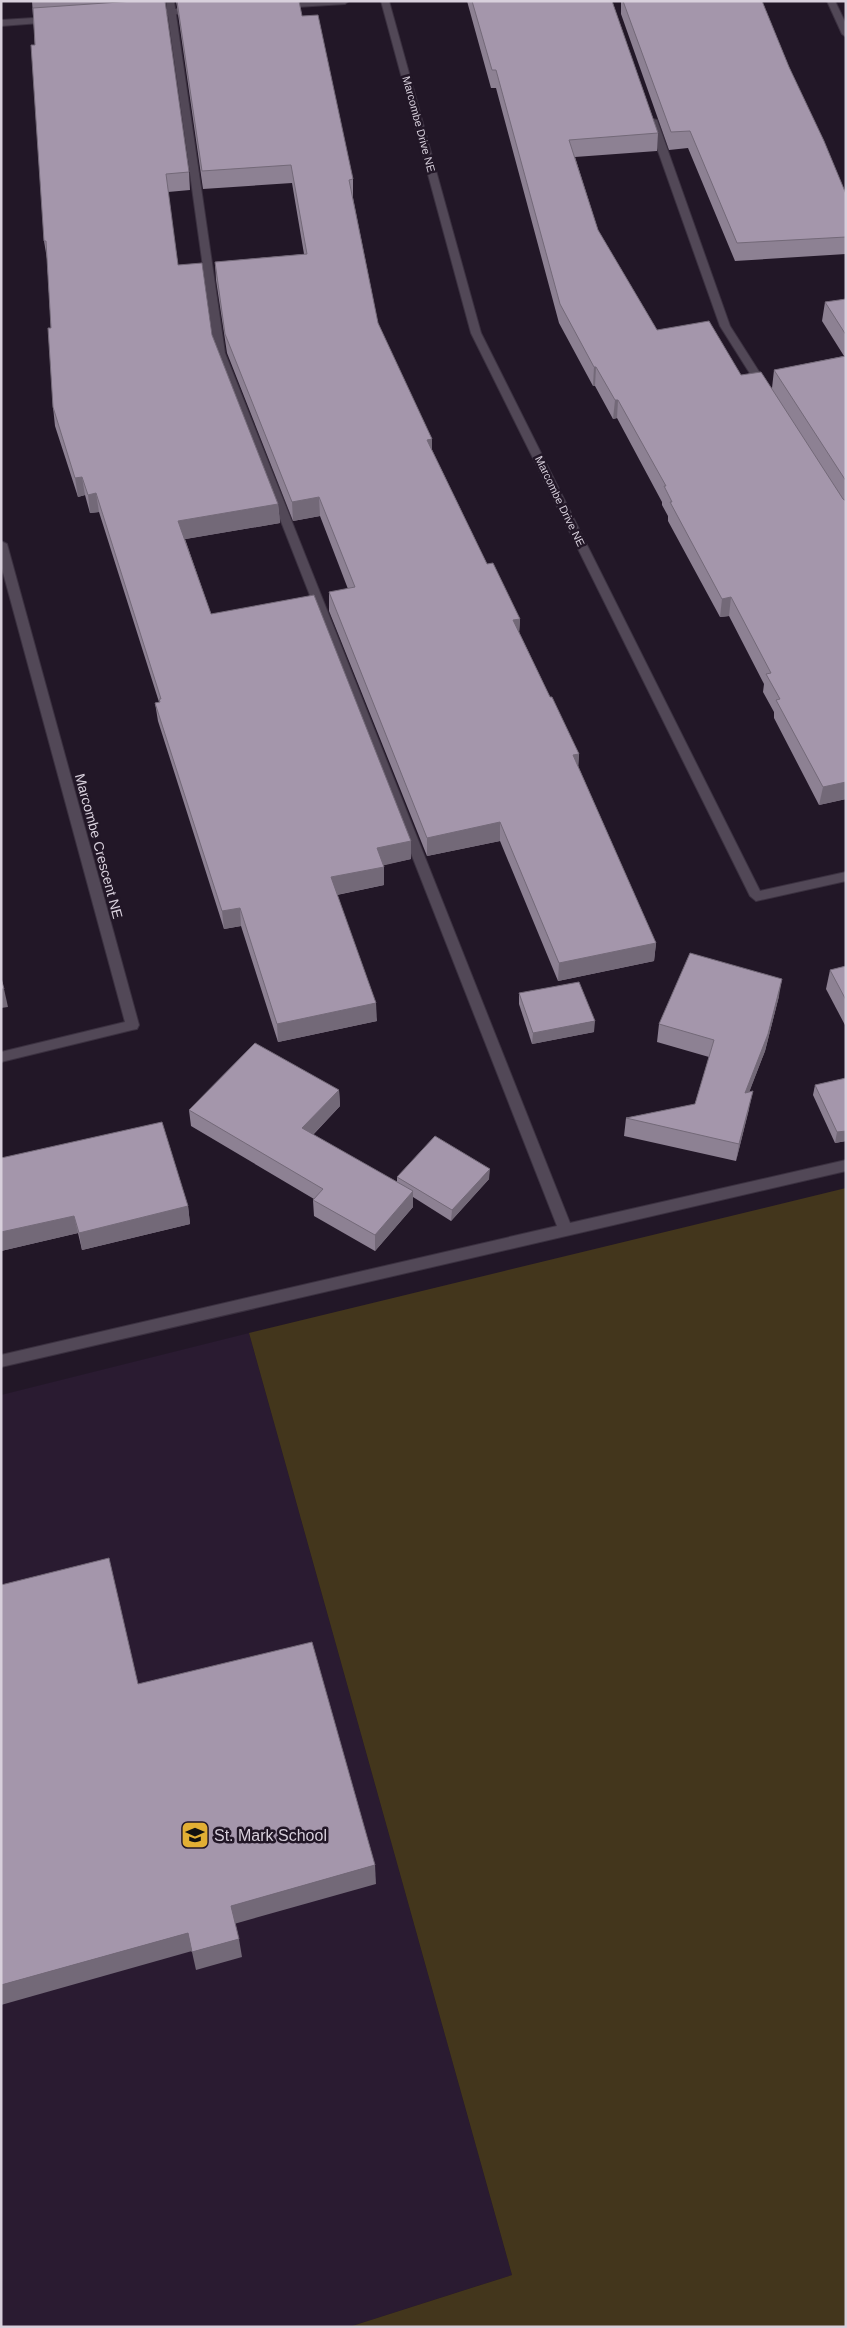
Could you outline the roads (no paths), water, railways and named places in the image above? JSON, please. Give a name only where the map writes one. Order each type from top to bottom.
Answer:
[{"type":"street","points":[[267,6],[345,1]]},
{"type":"street","name":"Marcombe Drive NE","points":[[385,1],[476,333],[756,896],[846,876]]},
{"type":"street","points":[[831,1],[846,34]]},
{"type":"street","points":[[170,7],[220,353],[566,1229]]},
{"type":"street","points":[[141,14],[170,7],[209,10]]},
{"type":"street","points":[[1,23],[61,19]]},
{"type":"street","points":[[649,113],[725,326],[772,401]]},
{"type":"street","name":"Marcombe Crescent NE","points":[[1,544],[132,1025],[1,1058]]},
{"type":"street","points":[[1,1361],[846,1164]]},
{"type":"place","name":"St. Mark School","points":[[195,1835]]}]
